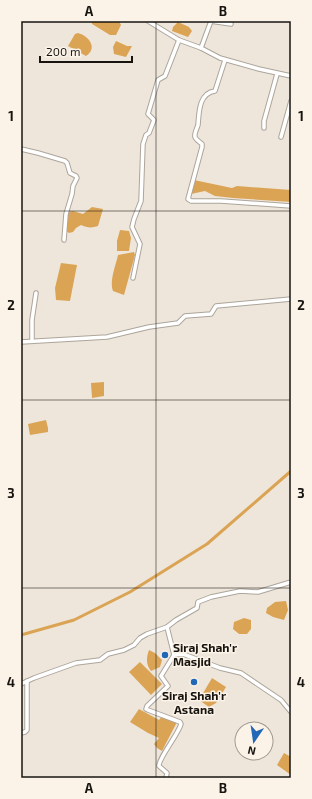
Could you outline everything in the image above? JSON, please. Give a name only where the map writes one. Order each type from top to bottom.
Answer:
[{"type":"street","points":[[148,21],[179,40],[201,48],[225,60],[277,74],[291,76]]},
{"type":"street","points":[[201,48],[211,21],[231,24]]},
{"type":"street","points":[[133,278],[140,244],[134,231],[133,223],[141,201],[143,144],[154,120],[148,114],[158,80],[165,76],[179,40]]},
{"type":"street","points":[[225,60],[215,91],[208,92],[203,98],[200,108],[198,127],[194,136],[202,144],[202,147],[188,199],[192,201],[221,201],[291,206]]},
{"type":"street","points":[[264,128],[264,121],[277,74]]},
{"type":"street","points":[[281,137],[291,101]]},
{"type":"street","points":[[21,149],[64,161],[67,163],[70,173],[77,178],[73,186],[66,214],[64,240]]},
{"type":"street","points":[[32,341],[32,320],[36,293]]},
{"type":"street","points":[[21,342],[45,342],[107,337],[149,327],[178,323],[186,316],[211,314],[216,306],[291,299]]},
{"type":"street","points":[[21,684],[76,663],[100,660],[108,654],[124,650],[134,645],[146,634],[167,627],[197,608],[198,602],[211,597],[240,591],[258,592],[291,582]]},
{"type":"street","points":[[166,778],[168,772],[159,766],[159,763],[176,737],[181,724],[180,722],[146,708],[168,686],[161,676],[174,655],[167,627]]},
{"type":"street","points":[[174,655],[183,654],[220,668],[241,672],[281,700],[291,712]]},
{"type":"street","points":[[21,733],[27,730],[27,681]]},
{"type":"shaded area","points":[[91,21],[119,21],[121,25],[116,35],[110,35],[92,24]]},
{"type":"shaded area","points":[[178,22],[189,27],[192,31],[188,37],[172,31],[173,27]]},
{"type":"shaded area","points":[[78,33],[89,39],[91,43],[92,46],[90,53],[86,56],[68,46],[75,34]]},
{"type":"shaded area","points":[[116,41],[127,46],[132,46],[126,57],[114,54],[113,47]]},
{"type":"shaded area","points":[[194,180],[232,188],[237,186],[291,190],[291,202],[215,196],[205,191],[191,194]]},
{"type":"shaded area","points":[[92,207],[103,209],[98,226],[85,227],[81,225],[73,232],[69,233],[65,230],[68,212],[73,211],[83,214]]},
{"type":"shaded area","points":[[120,230],[129,231],[131,238],[129,251],[117,251],[117,241]]},
{"type":"shaded area","points":[[134,252],[135,255],[124,295],[113,291],[112,278],[118,255]]},
{"type":"shaded area","points":[[61,263],[77,265],[70,301],[56,300],[55,288]]},
{"type":"shaded area","points":[[104,382],[104,396],[92,398],[91,383]]},
{"type":"shaded area","points":[[46,420],[48,432],[30,435],[28,424]]},
{"type":"shaded area","points":[[286,601],[288,610],[284,620],[266,613],[267,608],[275,602]]},
{"type":"shaded area","points":[[244,618],[251,620],[251,629],[247,634],[239,634],[233,629],[234,622]]},
{"type":"shaded area","points":[[149,650],[155,653],[162,660],[160,667],[151,671],[147,661]]},
{"type":"shaded area","points":[[140,662],[162,684],[151,695],[129,672]]},
{"type":"shaded area","points":[[212,678],[226,687],[216,703],[209,707],[199,700]]},
{"type":"shaded area","points":[[139,709],[159,720],[162,716],[177,722],[162,751],[154,744],[159,738],[130,722]]},
{"type":"shaded area","points":[[284,753],[291,757],[291,775],[277,765]]},
{"type":"waterway","points":[[21,635],[74,620],[130,592],[207,544],[291,471]]},
{"type":"place","name":"Siraj Shah'r Masjid","points":[[165,655]]},
{"type":"place","name":"Siraj Shah'r Astana","points":[[194,682]]}]
